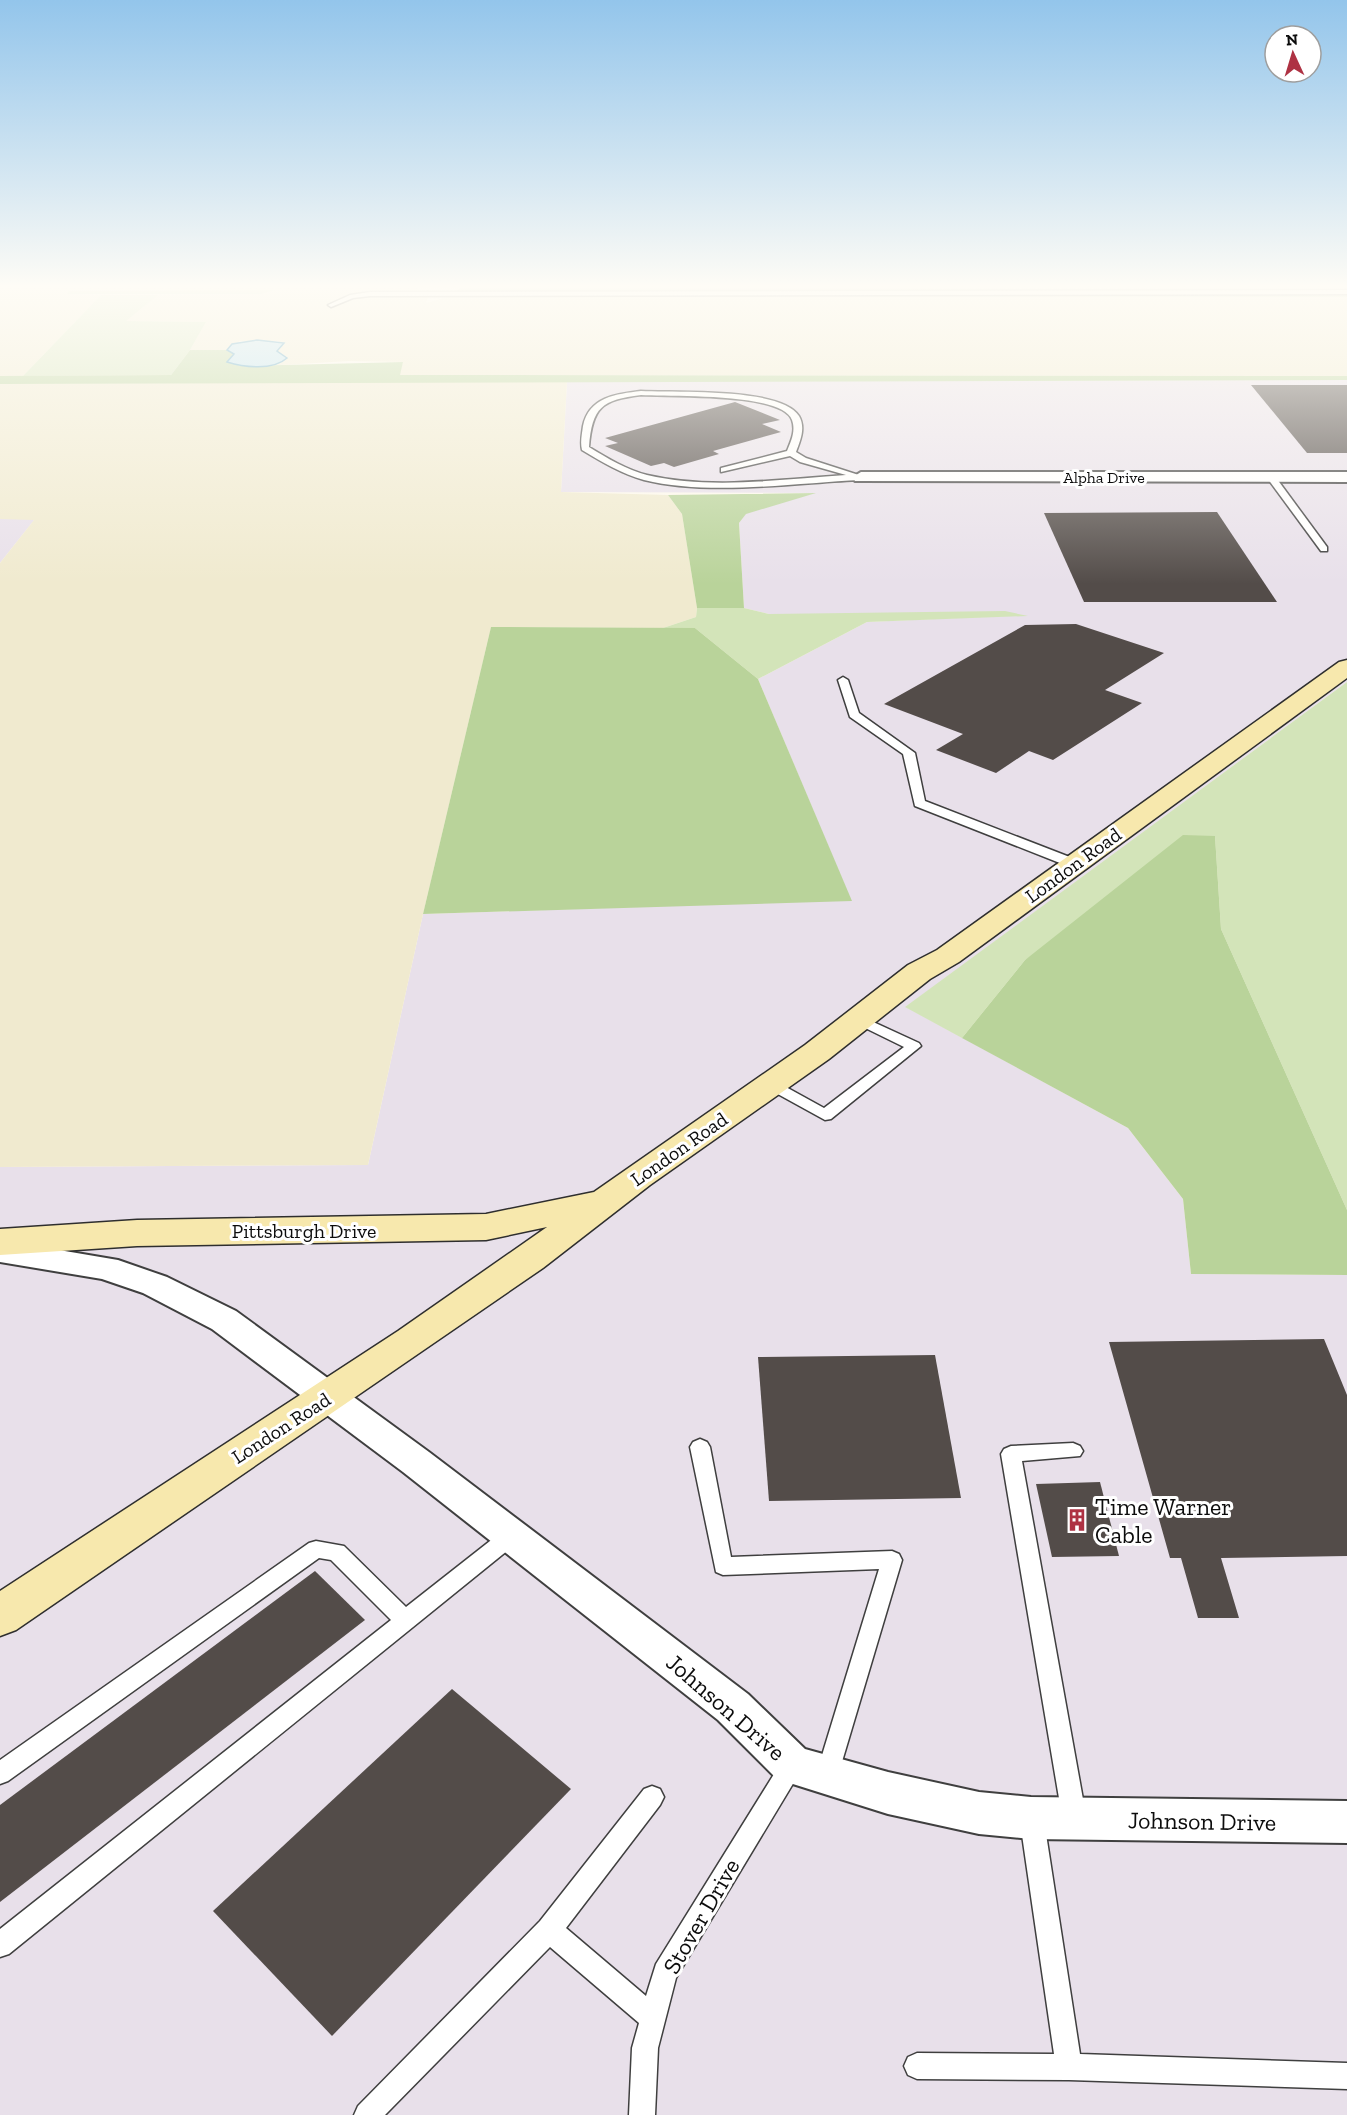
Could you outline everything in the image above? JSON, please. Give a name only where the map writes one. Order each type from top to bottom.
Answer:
[{"type":"street","name":"Alpha Drive","points":[[861,477],[1347,477]]},
{"type":"street","name":"London Road","points":[[0,1616],[520,1266],[919,972],[948,956],[1347,667]]},
{"type":"street","name":"Pittsburgh Drive","points":[[0,1242],[137,1233],[486,1227],[605,1202]]},
{"type":"street","points":[[0,1251],[106,1268],[154,1285],[224,1320],[328,1397]]},
{"type":"street","name":"Johnson Drive","points":[[328,1397],[733,1707],[810,1770],[888,1793],[980,1813],[1031,1818],[1347,1822]]},
{"type":"lane","points":[[791,453],[799,438],[797,416],[786,406],[767,400],[738,396],[641,393],[609,396],[592,411],[585,448],[645,477],[663,480],[735,482],[861,477]]},
{"type":"lane","points":[[724,470],[791,453],[803,460],[861,477]]},
{"type":"lane","points":[[1271,477],[1324,549]]},
{"type":"lane","points":[[843,680],[854,715],[909,753],[919,803],[1076,864]]},
{"type":"lane","points":[[770,1084],[825,1115],[914,1046],[858,1019]]},
{"type":"lane","name":"Stover Drive","points":[[642,2115],[645,2048],[665,1973],[678,1947],[810,1770],[892,1560],[723,1566],[700,1447]]},
{"type":"lane","points":[[1073,1451],[1011,1454],[1074,1819]]},
{"type":"lane","points":[[0,1945],[511,1536]]},
{"type":"lane","points":[[0,1773],[316,1549],[337,1552],[405,1620]]},
{"type":"lane","points":[[367,2115],[549,1930],[652,1797]]},
{"type":"lane","points":[[1031,1818],[1069,2067]]},
{"type":"lane","points":[[549,1930],[654,2019]]},
{"type":"lane","points":[[917,2066],[1069,2067],[1347,2076]]},
{"type":"shaded area","points":[[0,387],[567,387],[561,492],[668,495],[682,514],[697,608],[696,617],[663,628],[491,627],[423,914],[368,1165],[0,1167],[0,563],[34,520],[0,519]]},
{"type":"shaded area","points":[[567,387],[1347,387],[1347,682],[906,1007],[1128,1128],[1183,1199],[1191,1274],[1347,1275],[1347,2115],[0,2115],[0,1167],[368,1165],[423,914],[851,900],[758,679],[867,622],[1025,615],[769,614],[744,608],[739,523],[746,513],[813,493],[561,492]]},
{"type":"shaded area","points":[[0,519],[35,519],[0,563]]},
{"type":"green space","points":[[816,493],[746,514],[739,523],[744,608],[697,608],[682,514],[668,495]]},
{"type":"green space","points":[[697,608],[744,608],[769,614],[1005,611],[1028,616],[867,622],[758,679],[695,628],[663,628],[696,617]]},
{"type":"green space","points":[[491,627],[695,628],[758,679],[852,901],[423,914]]},
{"type":"green space","points":[[1347,682],[1347,1210],[1221,929],[1215,836],[1025,960],[962,1038],[905,1007]]},
{"type":"green space","points":[[1183,835],[1215,836],[1221,929],[1347,1210],[1347,1275],[1191,1274],[1183,1199],[1128,1128],[962,1038],[1025,960]]},
{"type":"building","points":[[1252,387],[1347,387],[1347,453],[1307,453]]},
{"type":"building","points":[[735,402],[780,420],[762,424],[781,432],[713,451],[719,454],[674,467],[664,463],[651,466],[605,446],[618,443],[605,438]]},
{"type":"building","points":[[1217,512],[1277,602],[1084,602],[1044,513]]},
{"type":"building","points":[[1076,624],[1164,653],[1105,690],[1142,703],[1053,760],[1029,751],[996,773],[936,750],[963,734],[884,704],[1025,625]]},
{"type":"building","points":[[1324,1339],[1347,1395],[1347,1556],[1221,1558],[1239,1618],[1198,1618],[1181,1558],[1170,1558],[1109,1342]]},
{"type":"building","points":[[935,1355],[961,1498],[769,1501],[758,1357]]},
{"type":"building","name":"Time Warner Cable","points":[[1100,1482],[1119,1556],[1052,1557],[1036,1484]]},
{"type":"building","points":[[315,1571],[365,1620],[0,1902],[0,1805]]},
{"type":"building","points":[[452,1689],[571,1789],[332,2036],[213,1911]]},
{"type":"place","name":"Time Warner Cable","points":[[1077,1520]]}]
